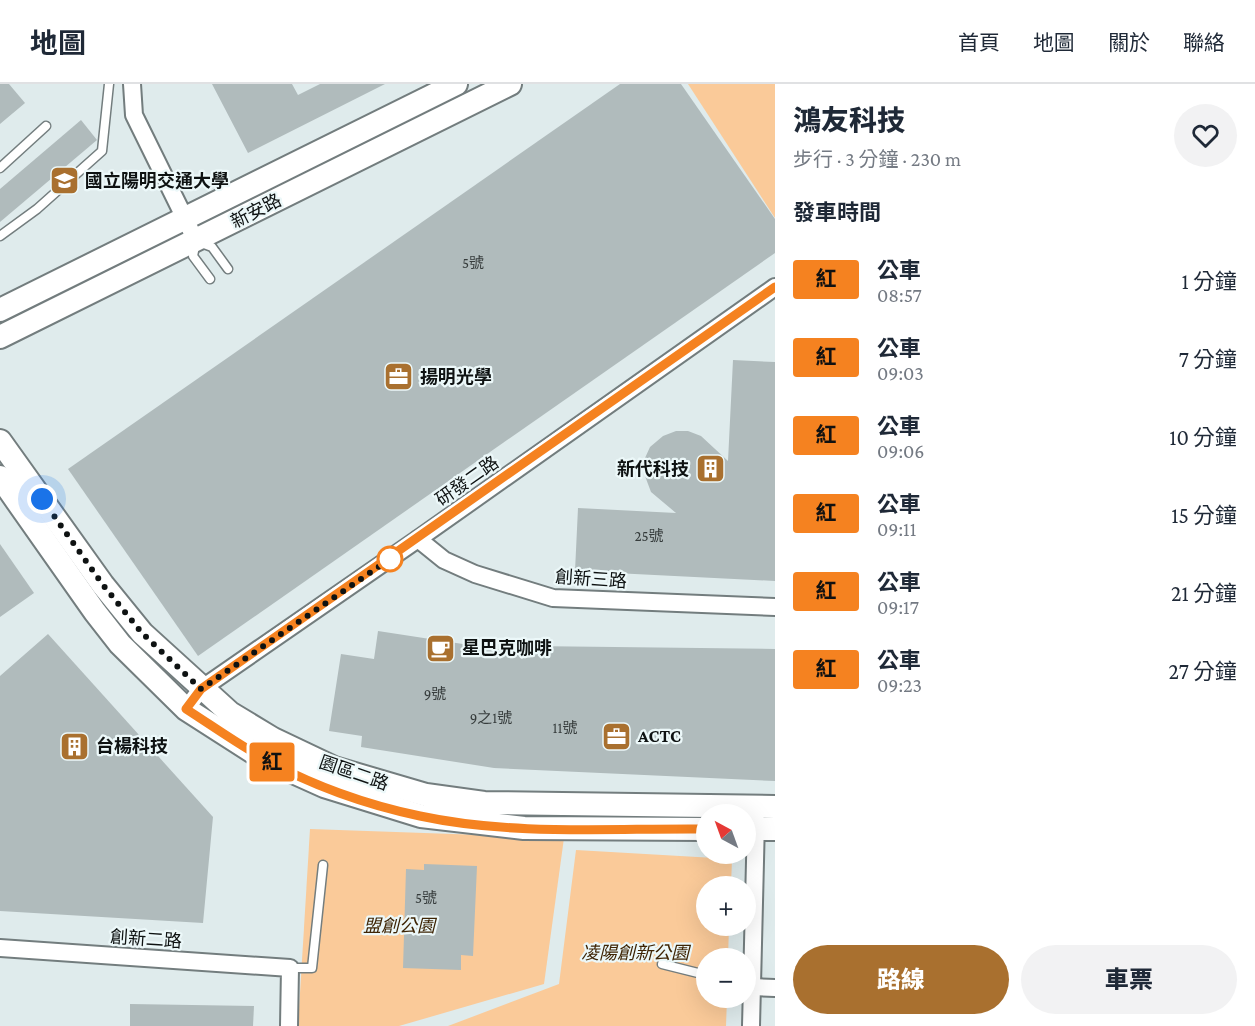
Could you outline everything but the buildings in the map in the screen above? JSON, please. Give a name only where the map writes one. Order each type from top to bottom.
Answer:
[{"type":"street","points":[[132,84],[134,115],[196,241]]},
{"type":"street","name":"新安路","points":[[0,310],[456,84]]},
{"type":"street","name":"新安路","points":[[0,337],[510,84]]},
{"type":"street","name":"研發二路","points":[[186,709],[201,689],[775,287]]},
{"type":"street","name":"園區二路","points":[[0,441],[103,585],[142,633],[230,713],[273,739],[334,768],[426,795],[484,803],[762,820]]},
{"type":"street","name":"園區二路","points":[[0,477],[120,644],[186,709],[274,764],[324,786],[421,816],[524,828],[696,828]]},
{"type":"street","name":"創新三路","points":[[418,539],[444,560],[475,574],[553,598],[775,607]]},
{"type":"street","points":[[752,948],[762,820]]},
{"type":"street","name":"創新二路","points":[[0,948],[290,968]]},
{"type":"street","points":[[289,1026],[290,968]]},
{"type":"street","points":[[756,987],[775,988]]},
{"type":"street","points":[[750,1008],[751,1026]]},
{"type":"lane","points":[[0,236],[37,209],[102,151],[109,84]]},
{"type":"lane","points":[[0,168],[46,126]]},
{"type":"lane","points":[[210,279],[193,256],[196,241],[212,247],[228,269]]},
{"type":"lane","points":[[290,968],[312,968],[323,865]]},
{"type":"lane","points":[[662,964],[696,972]]},
{"type":"green space","points":[[688,84],[775,84],[775,218]]},
{"type":"green space","name":"盟創公園","points":[[310,829],[564,838],[544,984],[399,1026],[298,1026]]},
{"type":"green space","name":"凌陽創新公園","points":[[576,850],[696,857],[696,864],[732,864],[731,876],[696,876],[696,936],[729,936],[728,948],[696,948],[696,1008],[727,1008],[726,1026],[448,1026],[559,984]]},
{"type":"bus line","name":"紅","points":[[696,829],[524,828],[421,816],[324,786],[264,759],[186,709],[201,689],[775,287]]},
{"type":"place","name":"國立陽明交通大學","points":[[64,181]]},
{"type":"place","name":"揚明光學","points":[[399,377]]},
{"type":"place","name":"新代科技","points":[[710,469]]},
{"type":"place","name":"星巴克咖啡","points":[[441,648]]},
{"type":"place","name":"ACTC","points":[[617,736]]},
{"type":"place","name":"台楊科技","points":[[75,746]]},
{"type":"route","points":[[42,499],[103,585],[142,633],[201,689],[390,559]]}]
